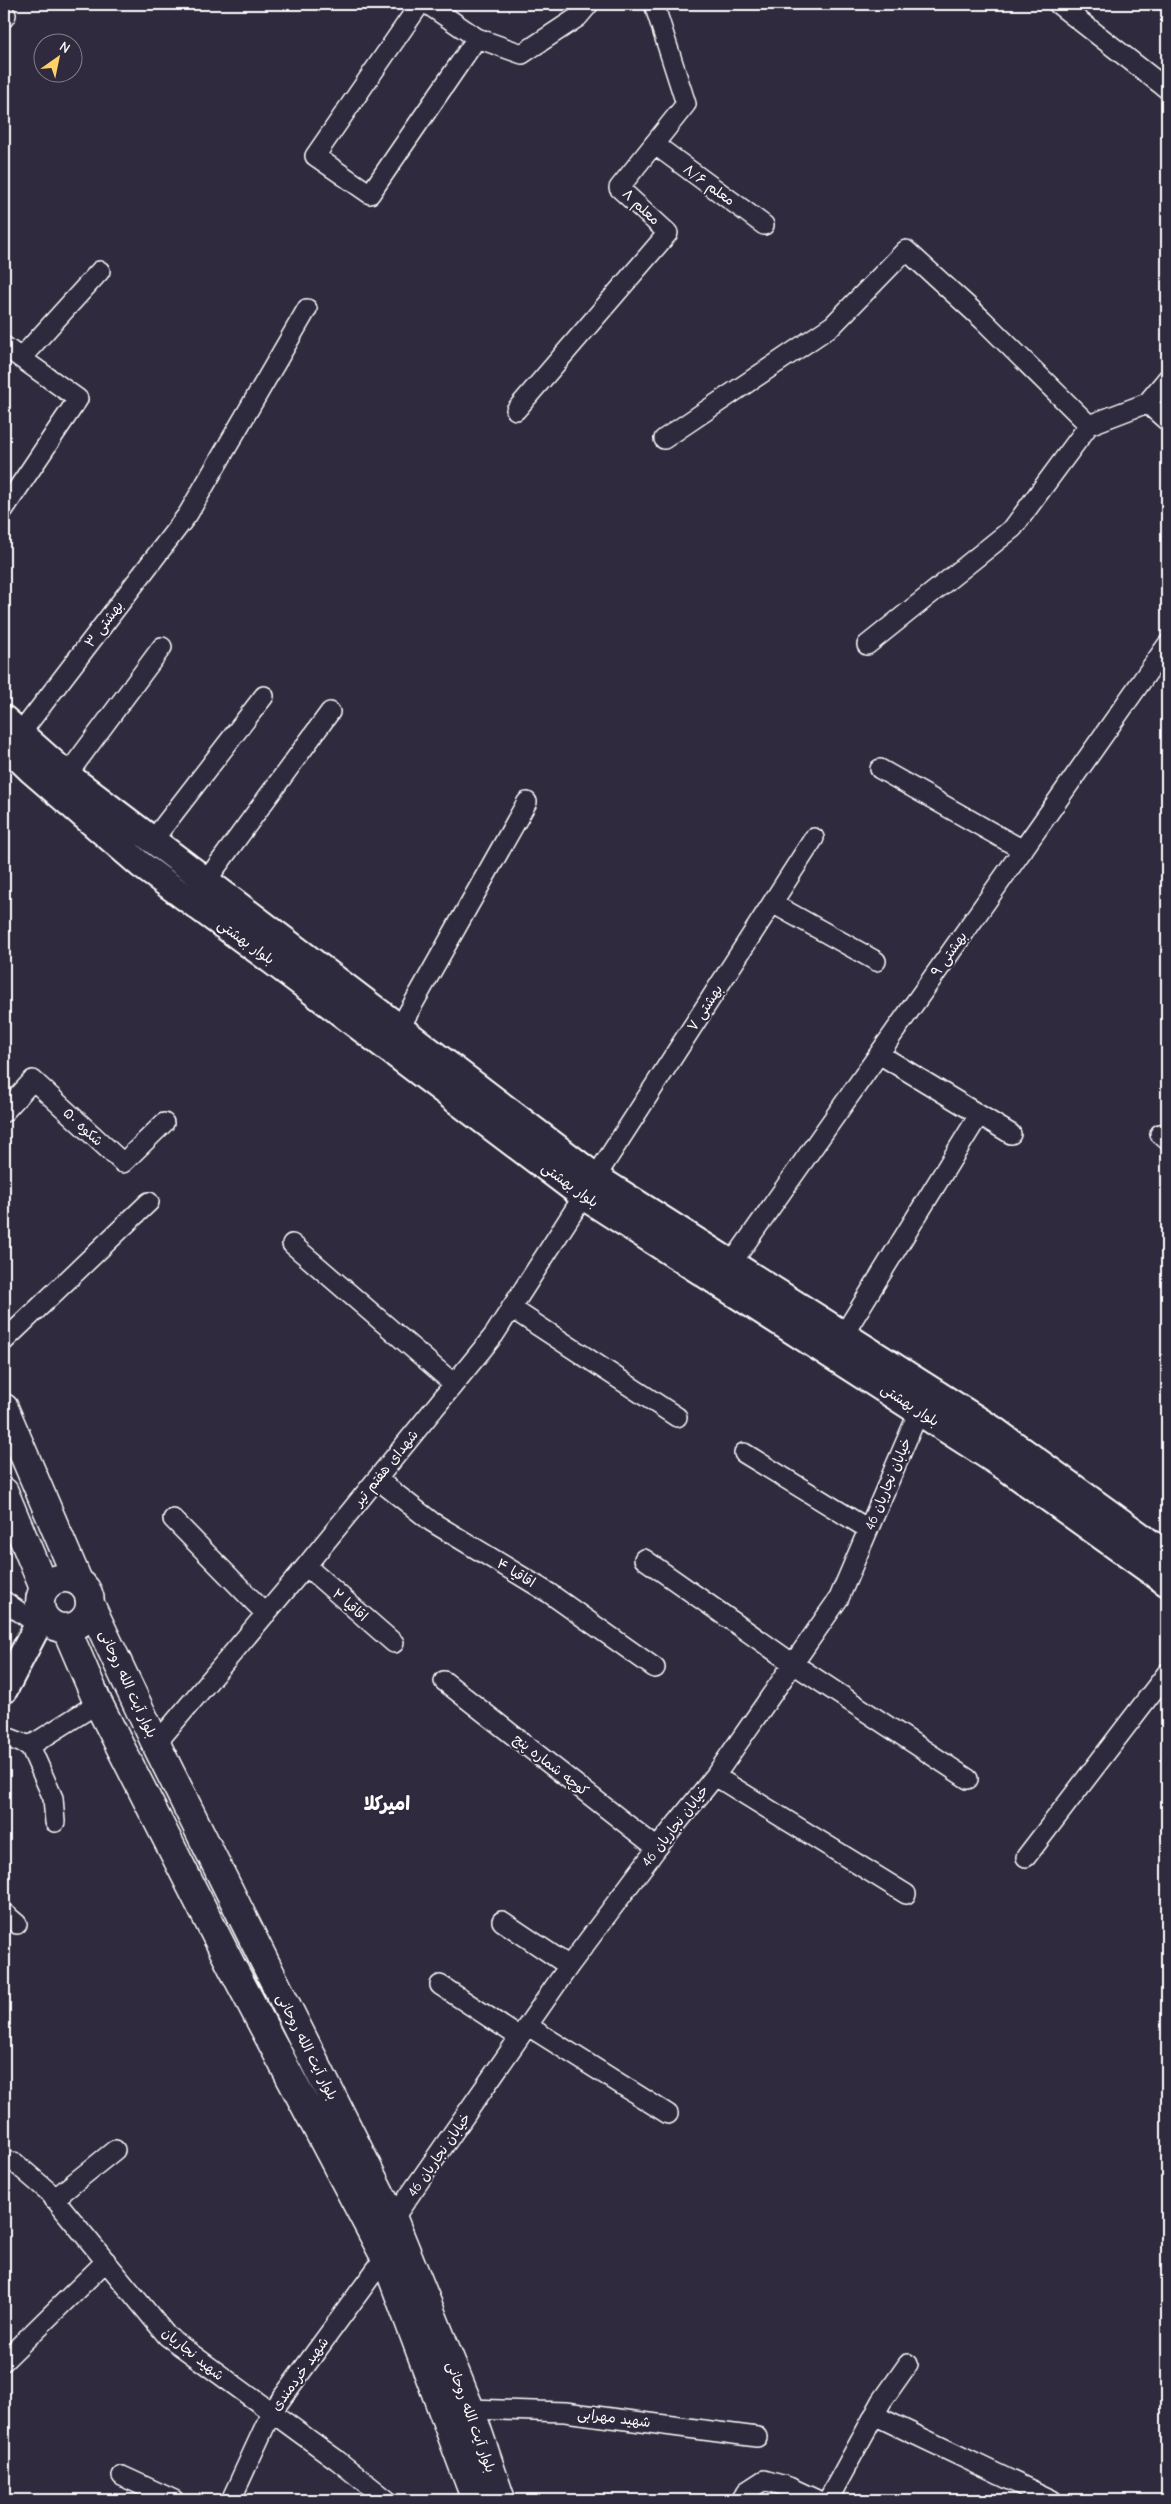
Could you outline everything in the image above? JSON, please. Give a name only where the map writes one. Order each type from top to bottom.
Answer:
[{"type":"main road","name":"بلوار بهشتی","points":[[9,732],[206,881],[319,982],[590,1187],[924,1401],[994,1430],[1164,1549]]},
{"type":"main road","name":"بلوار بهشتی","points":[[9,732],[32,771],[141,865],[319,982],[399,1028],[590,1187],[731,1264],[844,1334],[1008,1469],[1167,1584]]},
{"type":"main road","points":[[4,1408],[78,1581],[89,1595],[88,1614],[83,1621],[75,1626],[57,1627],[40,1619]]},
{"type":"main road","points":[[4,1492],[44,1588]]},
{"type":"main road","points":[[4,1690],[40,1619],[40,1597],[44,1588],[60,1578],[78,1581]]},
{"type":"main road","name":"بلوار آیت الله روحانی","points":[[90,1604],[156,1744],[393,2219],[470,2409],[502,2500]]},
{"type":"main road","name":"بلوار آیت الله روحانی","points":[[66,1628],[98,1703],[232,1967],[385,2257],[476,2500]]},
{"type":"street","points":[[420,4],[315,156],[370,194],[477,38]]},
{"type":"street","points":[[427,4],[477,38],[522,54],[578,17],[589,4]]},
{"type":"street","name":"معلم ۸","points":[[516,410],[668,232],[619,188],[686,104],[654,4]]},
{"type":"street","points":[[1058,4],[1167,89]]},
{"type":"street","name":"معلم ۸/۶","points":[[654,144],[764,226]]},
{"type":"street","points":[[664,439],[833,325],[906,250],[983,320],[1089,425]]},
{"type":"street","points":[[21,358],[100,271]]},
{"type":"street","name":"بهشتی ۳","points":[[9,732],[188,514],[307,309]]},
{"type":"street","points":[[4,346],[78,399],[4,509]]},
{"type":"street","points":[[868,645],[1013,528],[1089,425],[1147,403],[1167,380]]},
{"type":"street","points":[[1147,403],[1167,421]]},
{"type":"street","name":"بهشتی ۹","points":[[731,1264],[1167,645]]},
{"type":"street","points":[[67,775],[162,648]]},
{"type":"street","points":[[153,840],[264,696]]},
{"type":"street","points":[[206,881],[330,712]]},
{"type":"street","points":[[880,769],[1023,850]]},
{"type":"street","points":[[399,1028],[527,802]]},
{"type":"street","name":"بهشتی ۷","points":[[590,1187],[814,838]]},
{"type":"street","points":[[772,903],[876,961]]},
{"type":"street","points":[[879,1054],[1011,1134]]},
{"type":"street","name":"شکوه ۵۰","points":[[4,1112],[32,1080],[123,1163],[164,1123]]},
{"type":"street","points":[[844,1334],[979,1115]]},
{"type":"street","name":"شهدای هفتم تیر","points":[[156,1744],[306,1566],[494,1335],[590,1187]]},
{"type":"street","points":[[4,1341],[149,1202]]},
{"type":"street","points":[[292,1244],[454,1384]]},
{"type":"street","points":[[511,1308],[677,1417]]},
{"type":"street","name":"خیابان نجاریان 46","points":[[393,2219],[569,1966],[657,1848],[715,1776],[838,1598],[924,1401]]},
{"type":"street","points":[[744,1453],[868,1529]]},
{"type":"street","name":"اقاقیا ۴","points":[[377,1479],[432,1522],[549,1593],[654,1668]]},
{"type":"street","points":[[173,1519],[266,1614]]},
{"type":"street","points":[[644,1559],[792,1663],[968,1779]]},
{"type":"street","name":"اقاقیا ۲","points":[[306,1566],[394,1643]]},
{"type":"street","points":[[4,1601],[40,1619]]},
{"type":"street","points":[[1026,1857],[1167,1673]]},
{"type":"street","name":"کوچه شماره پنج","points":[[444,1681],[657,1848]]},
{"type":"street","points":[[30,1746],[98,1703]]},
{"type":"street","points":[[4,1736],[30,1746],[53,1798],[54,1822]]},
{"type":"street","points":[[715,1776],[906,1894]]},
{"type":"street","points":[[502,1921],[569,1966]]},
{"type":"street","points":[[440,1985],[668,2114]]},
{"type":"street","points":[[54,2199],[115,2150]]},
{"type":"street","name":"شهید نجاریان","points":[[4,2162],[14,2162],[54,2199],[167,2336],[337,2460],[387,2500]]},
{"type":"street","name":"شهید خردمندی","points":[[231,2500],[271,2413],[385,2257]]},
{"type":"street","points":[[4,2361],[106,2260]]},
{"type":"street","points":[[828,2500],[874,2416],[908,2364]]},
{"type":"street","name":"شهید مهرابی","points":[[470,2409],[565,2412],[757,2437]]},
{"type":"street","points":[[874,2416],[1052,2500]]},
{"type":"street","points":[[122,2476],[174,2500]]},
{"type":"street","points":[[741,2500],[747,2491],[764,2480],[790,2488],[817,2500]]},
{"type":"district","name":"امیرکلا","points":[[387,1804]]}]
